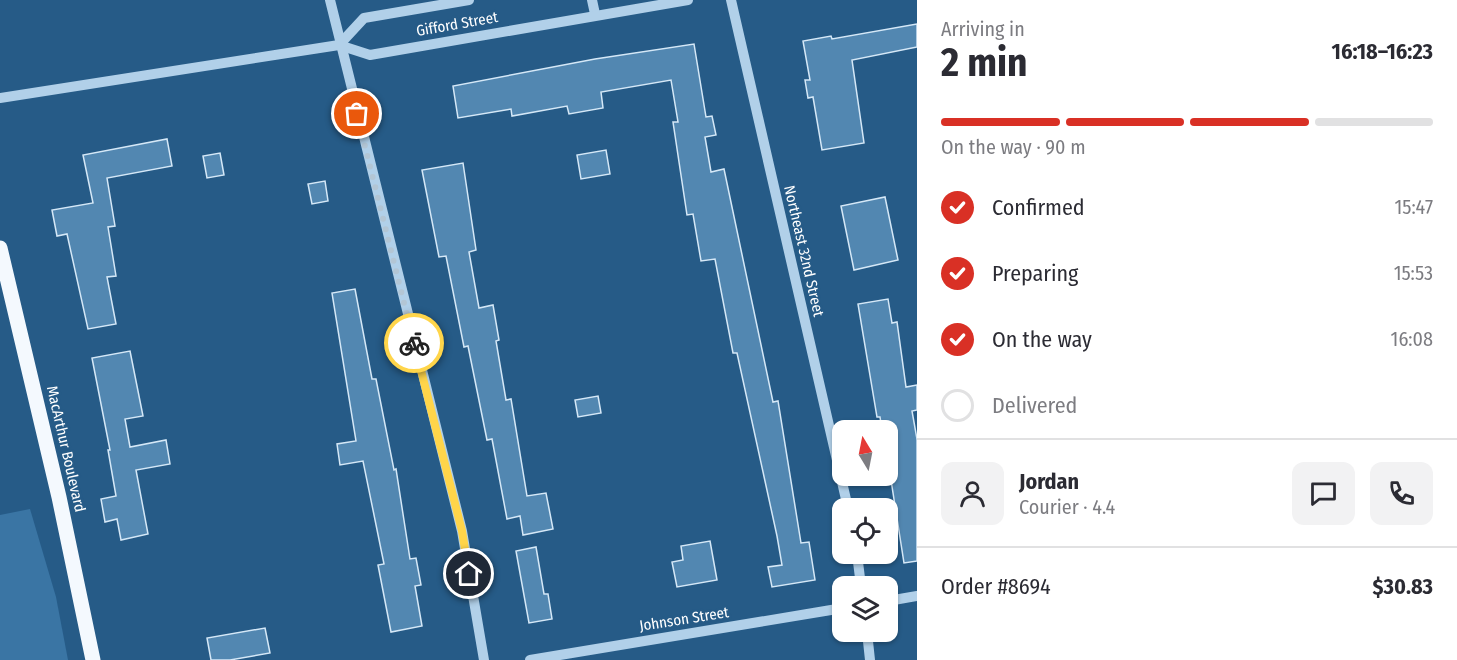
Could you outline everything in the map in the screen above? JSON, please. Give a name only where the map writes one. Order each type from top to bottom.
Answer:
[{"type":"main road","name":"MacArthur Boulevard","points":[[0,248],[59,497],[93,660]]},
{"type":"street","points":[[330,0],[339,45],[462,531],[484,660]]},
{"type":"street","name":"Gifford Street","points":[[339,45],[364,18],[470,0]]},
{"type":"street","points":[[592,0],[595,14]]},
{"type":"street","name":"Gifford Street","points":[[0,98],[339,45],[370,55],[595,14],[688,0]]},
{"type":"street","name":"Northeast 32nd Street","points":[[731,0],[846,498]]},
{"type":"street","points":[[898,599],[917,596]]},
{"type":"street","name":"Johnson Street","points":[[530,660],[832,610]]},
{"type":"street","points":[[868,642],[870,660]]},
{"type":"shaded area","points":[[30,509],[56,597],[68,660],[0,660],[0,515]]},
{"type":"building","points":[[917,24],[917,47],[852,60],[864,143],[822,150],[813,97],[808,98],[805,80],[810,80],[803,41],[831,36],[832,39]]},
{"type":"building","points":[[694,44],[706,117],[712,116],[716,135],[705,137],[711,172],[724,169],[773,402],[778,401],[801,543],[809,542],[815,580],[772,587],[768,567],[782,565],[777,536],[737,353],[733,353],[715,259],[701,261],[693,214],[687,215],[673,122],[678,122],[671,80],[601,92],[603,108],[569,114],[567,106],[512,116],[511,109],[458,118],[453,86],[595,59]]},
{"type":"building","points":[[167,139],[172,166],[107,178],[115,226],[108,227],[116,276],[107,277],[116,324],[88,329],[67,234],[57,236],[52,210],[93,203],[83,155]]},
{"type":"building","points":[[606,150],[610,174],[581,179],[577,155]]},
{"type":"building","points":[[220,153],[224,175],[207,178],[203,156]]},
{"type":"building","points":[[463,163],[476,250],[469,252],[479,308],[493,305],[499,340],[496,341],[506,400],[511,399],[527,496],[546,493],[553,529],[523,535],[520,516],[507,519],[492,439],[487,440],[468,346],[464,347],[446,256],[439,257],[422,170]]},
{"type":"building","points":[[325,181],[328,201],[312,204],[308,184]]},
{"type":"building","points":[[885,197],[898,260],[854,270],[841,206]]},
{"type":"building","points":[[355,289],[372,379],[376,379],[394,470],[396,469],[410,559],[416,558],[421,585],[415,586],[422,626],[391,632],[378,565],[384,564],[363,461],[340,465],[337,444],[356,441],[332,293]]},
{"type":"building","points":[[888,299],[892,323],[897,322],[906,387],[917,385],[917,410],[912,411],[917,439],[917,561],[904,563],[898,525],[898,498],[894,498],[892,486],[898,486],[898,420],[880,420],[880,417],[877,417],[858,304]]},
{"type":"building","points":[[130,351],[143,416],[125,419],[130,447],[166,440],[170,464],[136,470],[148,534],[121,540],[117,519],[105,522],[101,499],[116,496],[108,450],[110,450],[92,358]]},
{"type":"building","points":[[598,396],[601,413],[578,417],[575,400]]},
{"type":"building","points":[[710,541],[717,580],[677,587],[672,562],[683,560],[681,546]]},
{"type":"building","points":[[536,547],[544,594],[548,594],[552,619],[529,623],[516,551]]},
{"type":"building","points":[[265,628],[270,653],[230,660],[211,660],[207,638]]},
{"type":"way so far","points":[[357,114],[414,343]]},
{"type":"route","points":[[414,343],[462,531],[469,574]]}]
